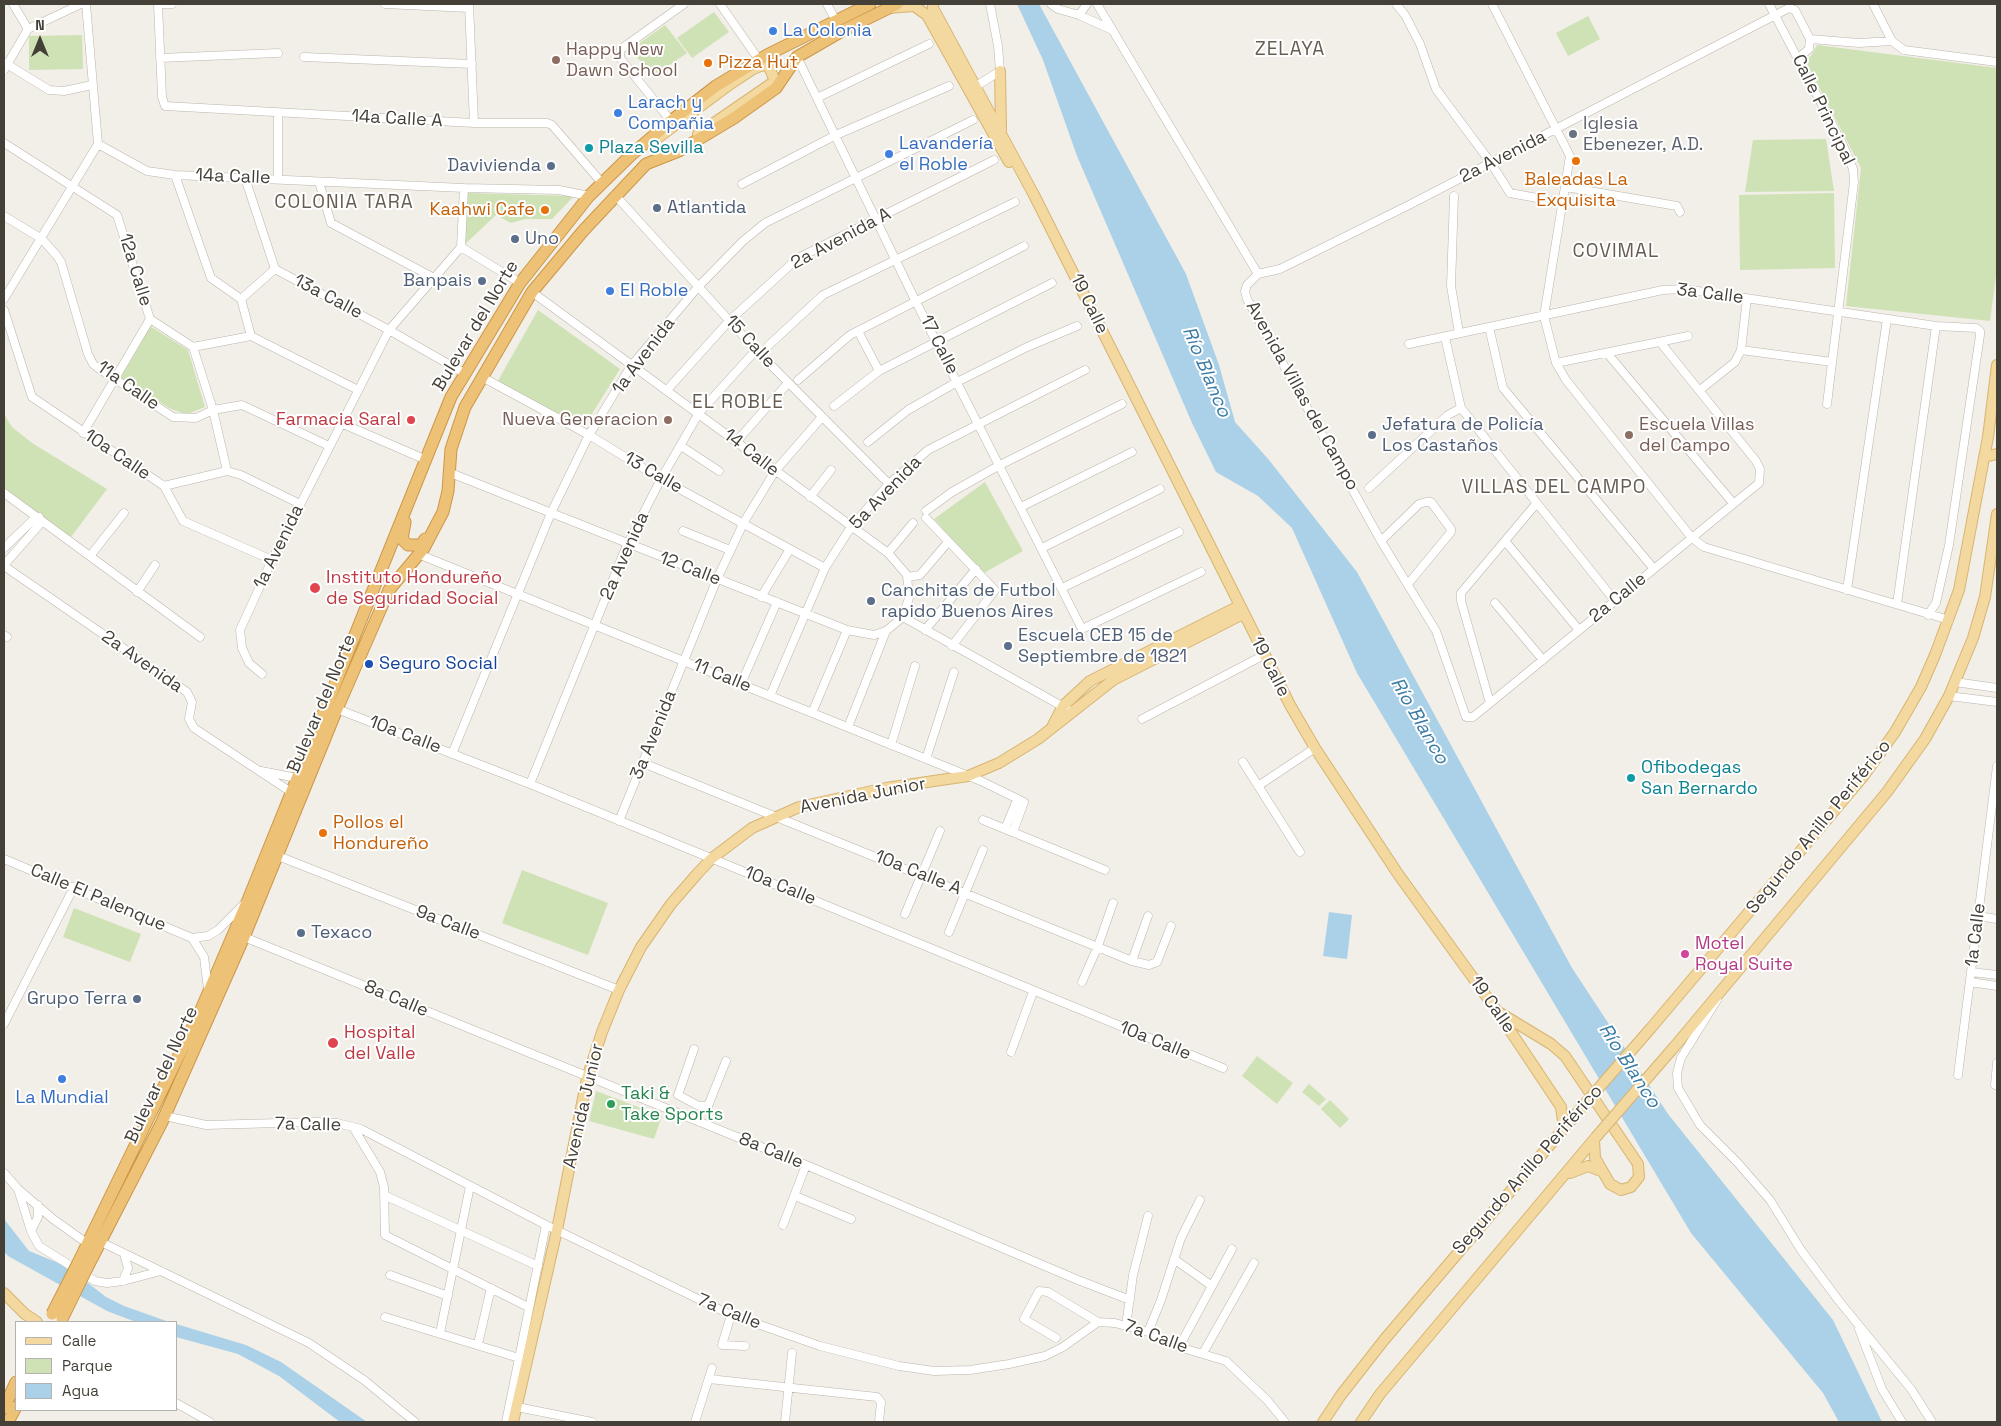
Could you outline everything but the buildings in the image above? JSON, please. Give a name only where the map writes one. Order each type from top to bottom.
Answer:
[{"type":"highway","name":"Bulevar del Norte","points":[[82,1266],[88,1244],[190,1035],[248,900],[424,459],[464,374],[520,283],[589,196],[631,155],[672,121],[716,86],[758,60],[870,4]]},
{"type":"highway","name":"Bulevar del Norte","points":[[55,1319],[82,1266],[101,1242],[165,1116],[244,937],[336,709],[389,590],[418,554],[443,512],[448,491],[451,449],[465,407],[532,292],[615,195],[646,164],[679,151],[734,118],[776,88],[797,57],[842,31],[893,6]]},
{"type":"highway","points":[[465,407],[457,421],[445,453],[438,510],[425,540],[420,545],[411,546],[402,539],[402,534],[408,508],[434,443],[462,383],[535,262]]},
{"type":"highway","points":[[4,1408],[15,1384]]},
{"type":"highway","points":[[8,1422],[15,1409]]},
{"type":"main road","name":"19 Calle","points":[[933,4],[933,8],[1013,168],[1034,194]]},
{"type":"main road","name":"19 Calle","points":[[893,6],[914,6],[927,15],[1002,133],[1241,610],[1315,748],[1398,874],[1497,1011],[1561,1107],[1564,1128]]},
{"type":"main road","points":[[631,155],[684,120],[715,94],[753,69],[763,65],[772,70],[775,81],[686,142],[646,164]]},
{"type":"main road","points":[[1000,71],[1002,133]]},
{"type":"main road","name":"Segundo Anillo Periférico","points":[[1323,1422],[1341,1394],[1384,1340],[1819,831],[1895,732],[1921,687],[1959,590],[1984,457],[1993,439],[1997,366]]},
{"type":"main road","points":[[1984,457],[1997,454]]},
{"type":"main road","name":"Segundo Anillo Periférico","points":[[1360,1422],[1380,1394],[1888,792],[1925,739],[1949,696],[1973,638],[1985,597],[1997,514]]},
{"type":"main road","name":"Avenida Junior","points":[[1052,728],[1063,706],[1090,681],[1241,610]]},
{"type":"main road","name":"Avenida Junior","points":[[513,1422],[557,1230],[587,1078],[618,990],[641,947],[671,904],[711,859],[752,828],[776,816],[822,801],[968,776],[1013,756],[1113,680],[1241,610]]},
{"type":"main road","points":[[1497,1011],[1560,1050],[1635,1160],[1639,1170],[1636,1183],[1631,1187],[1621,1190],[1610,1184],[1601,1171],[1594,1152],[1595,1139]]},
{"type":"main road","points":[[1561,1107],[1582,1107]]},
{"type":"main road","points":[[1563,1177],[1584,1166],[1593,1167],[1601,1171]]},
{"type":"main road","points":[[4,1293],[25,1314],[36,1321]]},
{"type":"street","points":[[13,4],[28,29]]},
{"type":"street","points":[[80,4],[28,29],[5,66],[48,90],[64,92],[92,85]]},
{"type":"street","points":[[4,299],[98,144],[86,4]]},
{"type":"street","points":[[172,4],[158,4],[160,58],[278,53]]},
{"type":"street","points":[[385,4],[469,6],[474,123]]},
{"type":"street","points":[[672,121],[620,58],[621,49],[684,4]]},
{"type":"street","points":[[720,4],[758,60]]},
{"type":"street","points":[[827,4],[836,21]]},
{"type":"street","points":[[973,88],[1000,71],[998,46],[990,4]]},
{"type":"street","points":[[1051,4],[1058,9],[1079,15],[1110,29]]},
{"type":"street","points":[[1079,15],[1087,4]]},
{"type":"street","name":"Avenida Villas del Campo","points":[[1097,4],[1106,17],[1110,29],[1150,91],[1258,274],[1247,285],[1245,291],[1247,299],[1381,540],[1436,630],[1464,714],[1466,717],[1473,717]]},
{"type":"street","points":[[1396,4],[1405,15],[1420,44],[1436,88],[1491,163],[1510,193],[1564,203]]},
{"type":"street","points":[[1492,4],[1570,156],[1564,203],[1544,316],[1556,363],[1566,380],[1692,538],[1704,547],[1718,553],[1948,620]]},
{"type":"street","name":"Calle Principal","points":[[1769,4],[1842,143],[1853,169],[1854,182],[1837,312]]},
{"type":"street","points":[[1873,4],[1895,44],[1904,50],[1997,62]]},
{"type":"street","name":"2a Avenida","points":[[1258,274],[1280,269],[1556,130],[1789,8],[1795,10],[1810,39]]},
{"type":"street","points":[[1798,58],[1809,49],[1810,39],[1895,44]]},
{"type":"street","points":[[817,98],[929,44]]},
{"type":"street","points":[[304,57],[472,64]]},
{"type":"street","name":"17 Calle","points":[[797,57],[936,342],[1082,629],[1086,629],[1201,572]]},
{"type":"street","name":"14a Calle A","points":[[160,58],[162,97],[165,106],[474,123],[547,123],[552,125],[602,183]]},
{"type":"street","points":[[742,184],[836,135],[949,86]]},
{"type":"street","points":[[278,113],[278,179]]},
{"type":"street","name":"1a Avenida","points":[[452,754],[551,513],[589,435],[631,366],[698,287],[743,241],[765,223],[973,120]]},
{"type":"street","name":"12a Calle","points":[[4,143],[119,217],[150,319],[193,347]]},
{"type":"street","name":"14a Calle","points":[[98,144],[147,171],[175,175],[464,188],[571,190],[589,196]]},
{"type":"street","name":"2a Avenida A","points":[[667,390],[730,321],[798,258],[994,160]]},
{"type":"street","points":[[175,175],[211,278],[241,299],[251,336]]},
{"type":"street","name":"13a Calle","points":[[245,178],[276,270],[389,330],[464,374]]},
{"type":"street","points":[[319,182],[331,223],[434,278]]},
{"type":"street","points":[[1566,187],[1677,206],[1680,212]]},
{"type":"street","points":[[464,188],[461,247],[520,283]]},
{"type":"street","name":"15 Calle","points":[[615,195],[756,350],[889,484]]},
{"type":"street","points":[[1454,196],[1451,286],[1459,334]]},
{"type":"street","points":[[768,346],[823,295],[1014,202]]},
{"type":"street","name":"11a Calle","points":[[4,216],[42,239],[61,262],[93,364],[114,379],[173,417],[196,418],[213,410],[236,406],[252,408],[329,446]]},
{"type":"street","points":[[798,380],[850,334],[1024,246]]},
{"type":"street","name":"1a Avenida","points":[[262,674],[248,663],[242,648],[240,630],[272,560],[389,330],[461,247]]},
{"type":"street","points":[[241,299],[276,270]]},
{"type":"street","points":[[834,406],[879,371],[1052,283]]},
{"type":"street","name":"3a Calle","points":[[1409,344],[1663,290],[1684,289],[1936,326],[1976,328],[1980,331],[1980,335],[1949,546],[1936,603],[1928,615]]},
{"type":"street","name":"14 Calle","points":[[532,292],[888,553],[902,567],[908,577]]},
{"type":"street","points":[[1660,342],[1700,390],[1735,362],[1741,350],[1747,298]]},
{"type":"street","name":"10a Calle","points":[[4,310],[32,397],[164,486],[183,521],[272,560]]},
{"type":"street","points":[[1827,404],[1837,312]]},
{"type":"street","points":[[83,432],[150,319]]},
{"type":"street","points":[[1847,590],[1887,319]]},
{"type":"street","points":[[868,442],[908,410],[957,382],[1027,347],[1077,326]]},
{"type":"street","points":[[1897,604],[1936,326]]},
{"type":"street","points":[[1489,327],[1503,388],[1654,569]]},
{"type":"street","points":[[858,331],[879,371]]},
{"type":"street","points":[[227,471],[213,410],[193,347],[251,336],[358,390]]},
{"type":"street","points":[[1556,363],[1688,336]]},
{"type":"street","points":[[1445,337],[1461,408],[1536,504],[1615,600]]},
{"type":"street","name":"2a Avenida","points":[[530,784],[627,545],[661,479],[699,413],[756,350]]},
{"type":"street","points":[[1741,350],[1832,362]]},
{"type":"street","points":[[1607,353],[1733,503]]},
{"type":"street","name":"5a Avenida","points":[[770,696],[825,568],[851,527],[889,484],[928,450],[1085,370]]},
{"type":"street","name":"13 Calle","points":[[482,377],[589,435],[661,479],[744,522],[825,568]]},
{"type":"street","points":[[737,441],[788,383]]},
{"type":"street","name":"2a Calle","points":[[1473,717],[1541,658],[1579,630],[1758,483],[1760,477],[1756,461],[1700,390]]},
{"type":"street","points":[[952,646],[994,594],[994,588],[948,542],[926,514],[952,492],[1000,465],[1122,404]]},
{"type":"street","points":[[1369,488],[1448,415],[1461,408]]},
{"type":"street","name":"3a Avenida","points":[[619,821],[716,579],[744,522],[775,471],[822,417]]},
{"type":"street","points":[[341,423],[424,459]]},
{"type":"street","points":[[681,446],[719,471]]},
{"type":"street","points":[[1021,507],[1132,452]]},
{"type":"street","points":[[810,497],[831,470]]},
{"type":"street","points":[[164,486],[227,471],[241,475],[300,504]]},
{"type":"street","name":"12 Calle","points":[[448,472],[627,545],[846,630],[874,635],[886,631]]},
{"type":"street","points":[[1042,548],[1160,489]]},
{"type":"street","points":[[4,493],[200,637]]},
{"type":"street","points":[[1381,540],[1419,504],[1426,502],[1431,502],[1451,529],[1451,532],[1408,584]]},
{"type":"street","points":[[1490,703],[1461,601],[1461,593],[1536,504]]},
{"type":"street","points":[[90,556],[124,513]]},
{"type":"street","points":[[4,548],[34,519],[39,518]]},
{"type":"street","points":[[4,565],[40,524],[39,518]]},
{"type":"street","points":[[888,553],[913,523]]},
{"type":"street","points":[[683,531],[730,550]]},
{"type":"street","points":[[1062,588],[1179,532]]},
{"type":"street","points":[[1504,541],[1579,630]]},
{"type":"street","points":[[848,727],[886,631],[903,618],[908,598],[908,577],[920,575],[948,542]]},
{"type":"street","points":[[761,597],[790,549]]},
{"type":"street","name":"11 Calle","points":[[418,554],[968,776],[1020,801],[1009,830]]},
{"type":"street","points":[[4,560],[4,565]]},
{"type":"street","name":"2a Avenida","points":[[4,565],[187,692],[192,702],[189,719],[194,728],[291,792]]},
{"type":"street","points":[[137,592],[155,565]]},
{"type":"street","points":[[925,630],[976,569]]},
{"type":"street","points":[[742,684],[777,602]]},
{"type":"street","points":[[1495,603],[1541,658]]},
{"type":"street","points":[[903,618],[1072,712]]},
{"type":"street","points":[[812,712],[846,630]]},
{"type":"street","points":[[1142,719],[1264,655]]},
{"type":"street","points":[[891,745],[916,666]]},
{"type":"street","points":[[926,759],[954,672]]},
{"type":"street","points":[[1955,682],[1997,688]]},
{"type":"street","points":[[1949,696],[1997,702]]},
{"type":"street","name":"10a Calle","points":[[336,709],[530,784],[1223,1068]]},
{"type":"street","points":[[1258,786],[1315,748]]},
{"type":"street","points":[[1242,762],[1300,852]]},
{"type":"street","name":"10a Calle A","points":[[642,763],[966,892],[1132,961],[1149,966],[1157,962],[1171,926]]},
{"type":"street","name":"1a Calle","points":[[1958,1075],[1978,916],[1995,802],[1997,766]]},
{"type":"street","name":"2a Avenida","points":[[257,771],[297,778]]},
{"type":"street","points":[[983,820],[1105,870]]},
{"type":"street","points":[[905,914],[940,831]]},
{"type":"street","points":[[949,932],[983,850]]},
{"type":"street","name":"9a Calle","points":[[278,856],[618,990]]},
{"type":"street","name":"Calle El Palenque","points":[[4,859],[192,938]]},
{"type":"street","points":[[4,1024],[74,887]]},
{"type":"street","points":[[208,993],[204,958],[192,938],[208,936],[218,930],[248,900]]},
{"type":"street","points":[[1082,982],[1098,946],[1113,902]]},
{"type":"street","points":[[1132,961],[1148,916]]},
{"type":"street","points":[[1978,916],[1997,919]]},
{"type":"street","name":"8a Calle","points":[[244,937],[587,1078],[806,1165],[1078,1280],[1130,1300]]},
{"type":"street","points":[[1971,972],[1997,975]]},
{"type":"street","points":[[1970,982],[1997,986]]},
{"type":"street","points":[[1724,985],[1709,1016],[1681,1058],[1677,1073],[1678,1088],[1700,1126],[1737,1162],[1770,1200],[1801,1250],[1856,1322],[1911,1389],[1932,1422]]},
{"type":"street","points":[[1011,1052],[1034,992]]},
{"type":"street","points":[[694,1049],[678,1091],[679,1097],[704,1108],[708,1106],[726,1061]]},
{"type":"street","points":[[1995,1085],[1997,1064]]},
{"type":"street","points":[[679,1115],[686,1100]]},
{"type":"street","name":"7a Calle","points":[[165,1116],[206,1125],[316,1122],[353,1127],[546,1225],[731,1315],[858,1357],[934,1371],[970,1370],[1045,1356],[1063,1347],[1098,1322],[1108,1322],[1148,1332],[1179,1348],[1205,1350],[1232,1364],[1267,1400],[1285,1422]]},
{"type":"street","points":[[353,1127],[380,1172],[384,1194],[384,1232],[388,1238],[454,1269],[528,1308]]},
{"type":"street","points":[[783,1225],[806,1165]]},
{"type":"street","points":[[4,1173],[18,1189],[53,1219],[88,1244]]},
{"type":"street","points":[[440,1333],[470,1186]]},
{"type":"street","points":[[18,1189],[31,1231],[39,1246],[95,1281],[108,1283],[123,1281],[161,1271]]},
{"type":"street","points":[[384,1194],[538,1266]]},
{"type":"street","points":[[795,1196],[851,1219]]},
{"type":"street","points":[[1148,1332],[1181,1238],[1200,1200]]},
{"type":"street","points":[[26,1214],[28,1209],[37,1204]]},
{"type":"street","points":[[31,1231],[36,1221],[37,1204]]},
{"type":"street","points":[[1126,1326],[1133,1275],[1148,1216]]},
{"type":"street","points":[[36,1221],[44,1218],[53,1219]]},
{"type":"street","points":[[506,1422],[546,1225]]},
{"type":"street","points":[[101,1242],[309,1343],[364,1380],[415,1422]]},
{"type":"street","points":[[1179,1348],[1232,1248]]},
{"type":"street","points":[[123,1281],[128,1268],[124,1254]]},
{"type":"street","points":[[1174,1259],[1212,1286]]},
{"type":"street","points":[[1205,1350],[1254,1263]]},
{"type":"street","points":[[390,1275],[448,1296]]},
{"type":"street","points":[[478,1344],[491,1288]]},
{"type":"street","points":[[1056,1338],[1024,1319],[1039,1291],[1048,1292],[1098,1322]]},
{"type":"street","points":[[731,1315],[722,1340],[722,1346],[745,1346]]},
{"type":"street","points":[[386,1317],[519,1358]]},
{"type":"street","points":[[1856,1322],[1882,1389],[1902,1422]]},
{"type":"street","points":[[785,1422],[792,1353]]},
{"type":"street","points":[[695,1422],[712,1368]]},
{"type":"street","points":[[709,1379],[877,1397],[881,1402],[879,1422]]},
{"type":"street","points":[[178,1404],[210,1422]]},
{"type":"street","points":[[517,1407],[592,1422]]},
{"type":"green space","points":[[714,12],[729,32],[692,58],[677,38]]},
{"type":"green space","points":[[1588,16],[1600,39],[1568,56],[1556,33]]},
{"type":"green space","points":[[665,25],[687,53],[652,77],[631,49]]},
{"type":"green space","points":[[82,35],[83,69],[29,70],[29,36]]},
{"type":"green space","points":[[1817,45],[1997,68],[1997,269],[1990,321],[1846,306],[1861,168],[1805,60],[1811,56]]},
{"type":"green space","points":[[1826,139],[1834,191],[1745,192],[1753,140]]},
{"type":"green space","points":[[466,193],[574,196],[552,219],[525,219],[511,223],[496,215],[463,246]]},
{"type":"green space","points":[[1834,193],[1835,268],[1740,270],[1739,195]]},
{"type":"green space","points":[[538,310],[620,369],[580,433],[495,386]]},
{"type":"green space","points":[[150,326],[188,350],[205,407],[190,413],[171,409],[119,377]]},
{"type":"green space","points":[[4,414],[12,427],[32,443],[107,489],[71,537],[4,489]]},
{"type":"green space","points":[[985,482],[1023,551],[982,574],[934,519]]},
{"type":"green space","points":[[522,870],[608,903],[588,955],[502,923]]},
{"type":"green space","points":[[74,908],[141,934],[130,962],[63,937]]},
{"type":"green space","points":[[1257,1056],[1293,1083],[1277,1104],[1242,1076]]},
{"type":"green space","points":[[1309,1084],[1326,1099],[1319,1106],[1302,1092]]},
{"type":"green space","name":"Taki & Take Sports","points":[[596,1091],[662,1116],[654,1139],[589,1121]]},
{"type":"green space","points":[[1330,1100],[1349,1119],[1340,1128],[1321,1109]]},
{"type":"water","name":"Río Blanco","points":[[1017,4],[1039,4],[1186,274],[1219,365],[1235,422],[1269,460],[1357,572],[1572,968],[1668,1114],[1833,1320],[1882,1422],[1839,1422],[1823,1393],[1691,1233],[1357,673],[1292,528],[1258,496],[1216,472],[1192,423],[1077,156],[1043,60]]},
{"type":"water","points":[[1329,912],[1352,915],[1347,959],[1323,956]]},
{"type":"water","points":[[4,1219],[29,1251],[66,1266],[106,1297],[124,1306],[166,1321],[133,1321],[107,1311],[4,1252]]},
{"type":"water","points":[[178,1325],[246,1345],[281,1362],[367,1422],[340,1422],[279,1376],[238,1354],[178,1338]]},
{"type":"place","name":"La Colonia","points":[[773,31]]},
{"type":"place","name":"Happy New Dawn School","points":[[556,60]]},
{"type":"place","name":"Pizza Hut","points":[[708,63]]},
{"type":"place","name":"Larach y Compañia","points":[[618,113]]},
{"type":"place","name":"Iglesia Ebenezer, A.D.","points":[[1573,134]]},
{"type":"place","name":"Plaza Sevilla","points":[[589,148]]},
{"type":"place","name":"Lavandería el Roble","points":[[889,154]]},
{"type":"place","name":"Baleadas La Exquisita","points":[[1576,161]]},
{"type":"place","name":"Davivienda","points":[[551,166]]},
{"type":"place","name":"Atlantida","points":[[657,208]]},
{"type":"place","name":"Kaahwi Cafe","points":[[545,210]]},
{"type":"place","name":"Uno","points":[[515,239]]},
{"type":"place","name":"Banpais","points":[[482,281]]},
{"type":"place","name":"El Roble","points":[[610,291]]},
{"type":"place","name":"Farmacia Saral","points":[[411,420]]},
{"type":"place","name":"Nueva Generacion","points":[[668,420]]},
{"type":"place","name":"Jefatura de Policía Los Castaños","points":[[1372,435]]},
{"type":"place","name":"Escuela Villas del Campo","points":[[1629,435]]},
{"type":"place","name":"Instituto Hondureño de Seguridad Social","points":[[315,588]]},
{"type":"place","name":"Canchitas de Futbol rapido Buenos Aires","points":[[871,601]]},
{"type":"place","name":"Escuela CEB 15 de Septiembre de 1821","points":[[1008,646]]},
{"type":"place","name":"Seguro Social","points":[[369,664]]},
{"type":"place","name":"Ofibodegas San Bernardo","points":[[1631,778]]},
{"type":"place","name":"Pollos el Hondureño","points":[[323,833]]},
{"type":"place","name":"Texaco","points":[[301,933]]},
{"type":"place","name":"Motel Royal Suite","points":[[1685,954]]},
{"type":"place","name":"Grupo Terra","points":[[137,999]]},
{"type":"place","name":"Hospital del Valle","points":[[333,1043]]},
{"type":"place","name":"La Mundial","points":[[62,1079]]},
{"type":"place","name":"Taki & Take Sports","points":[[611,1104]]},
{"type":"district","name":"ZELAYA","points":[[1290,50]]},
{"type":"district","name":"COLONIA TARA","points":[[344,203]]},
{"type":"district","name":"COVIMAL","points":[[1616,252]]},
{"type":"district","name":"EL ROBLE","points":[[738,403]]},
{"type":"district","name":"VILLAS DEL CAMPO","points":[[1554,488]]}]
